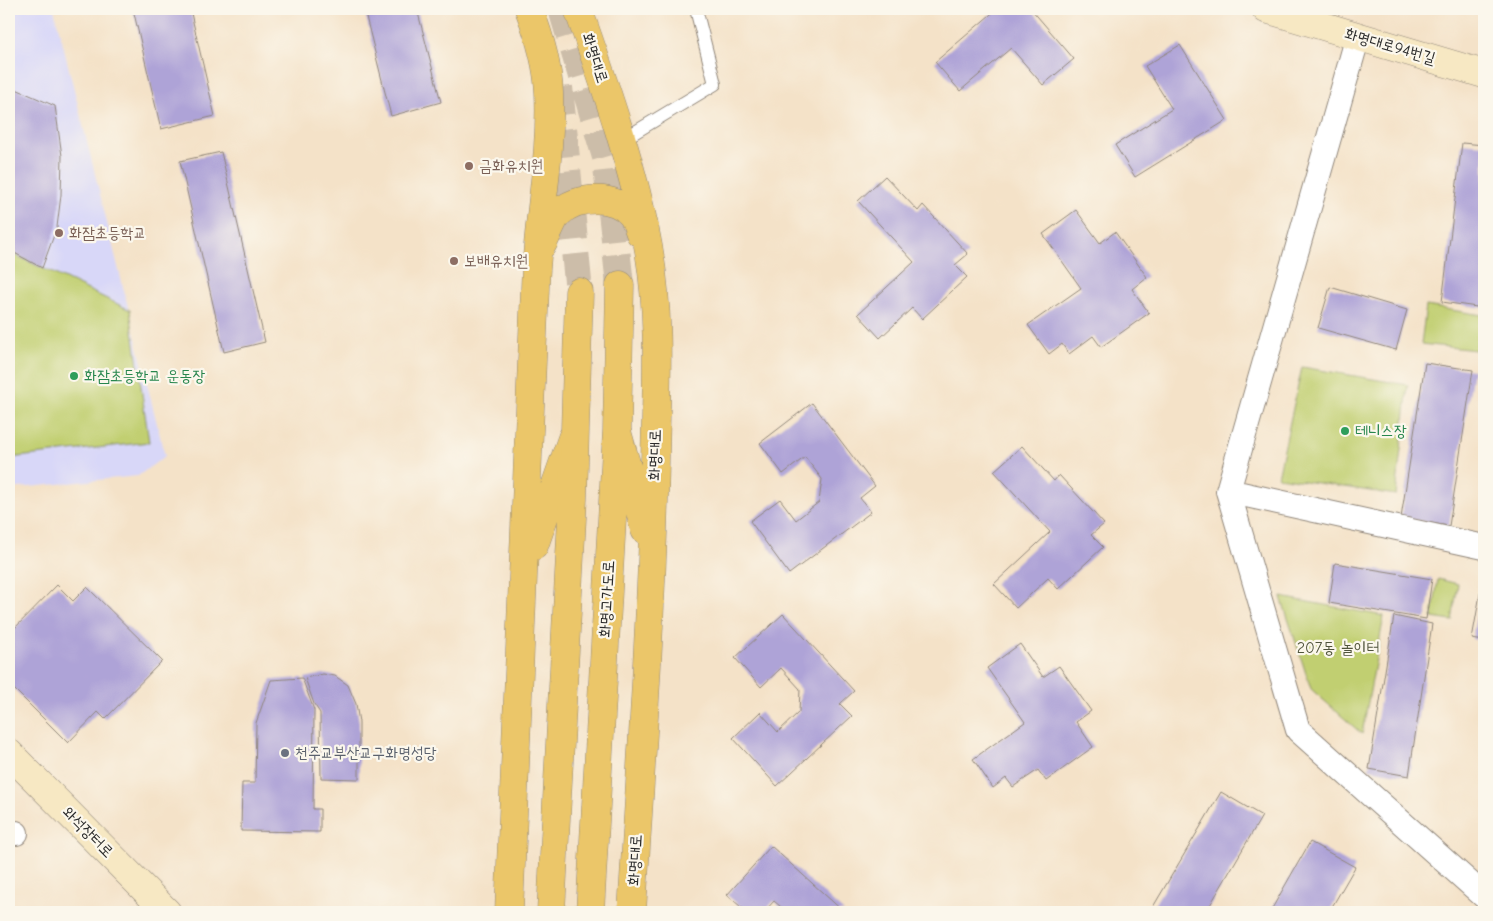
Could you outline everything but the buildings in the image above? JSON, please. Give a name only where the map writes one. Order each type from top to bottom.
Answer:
[{"type":"main road","points":[[509,912],[525,570],[536,256],[549,143],[549,90],[540,38],[529,9]]},
{"type":"main road","name":"화명대로","points":[[578,9],[622,140],[649,253],[657,331],[653,558],[632,912]]},
{"type":"main road","points":[[536,256],[558,214],[578,201],[599,199],[619,204],[632,215],[649,253]]},
{"type":"main road","name":"화명고가도로","points":[[590,912],[617,430],[620,285]]},
{"type":"main road","points":[[552,912],[573,498],[579,292]]},
{"type":"main road","points":[[525,570],[575,430]]},
{"type":"main road","points":[[617,430],[653,558]]},
{"type":"street","name":"화명대로94번길","points":[[1266,9],[1484,74]]},
{"type":"street","points":[[1358,36],[1228,491],[1298,730],[1484,896]]},
{"type":"street","points":[[1228,491],[1484,547]]},
{"type":"street","name":"와석장터로","points":[[9,753],[167,912]]},
{"type":"lane","points":[[622,140],[716,84],[696,9]]},
{"type":"shaded area","name":"화잠초등학교","points":[[9,9],[54,9],[165,456],[138,476],[9,489]]},
{"type":"green space","name":"화잠초등학교 운동장","points":[[9,252],[130,310],[149,442],[9,458]]},
{"type":"green space","points":[[1426,306],[1482,315],[1476,350],[1421,344]]},
{"type":"green space","name":"테니스장","points":[[1302,367],[1408,385],[1396,495],[1278,477]]},
{"type":"green space","points":[[1438,579],[1458,584],[1452,621],[1432,618]]},
{"type":"green space","name":"207동 놀이터","points":[[1281,597],[1384,616],[1362,734],[1311,689]]},
{"type":"tunnel","points":[[562,9],[606,157],[620,285]]},
{"type":"tunnel","points":[[559,87],[579,292]]},
{"type":"place","name":"금화유치원","points":[[469,166]]},
{"type":"place","name":"화잠초등학교","points":[[59,233]]},
{"type":"place","name":"보배유치원","points":[[454,261]]},
{"type":"place","name":"화잠초등학교 운동장","points":[[74,376]]},
{"type":"place","name":"테니스장","points":[[1345,431]]},
{"type":"place","name":"천주교부산교구화명성당","points":[[285,753]]}]
